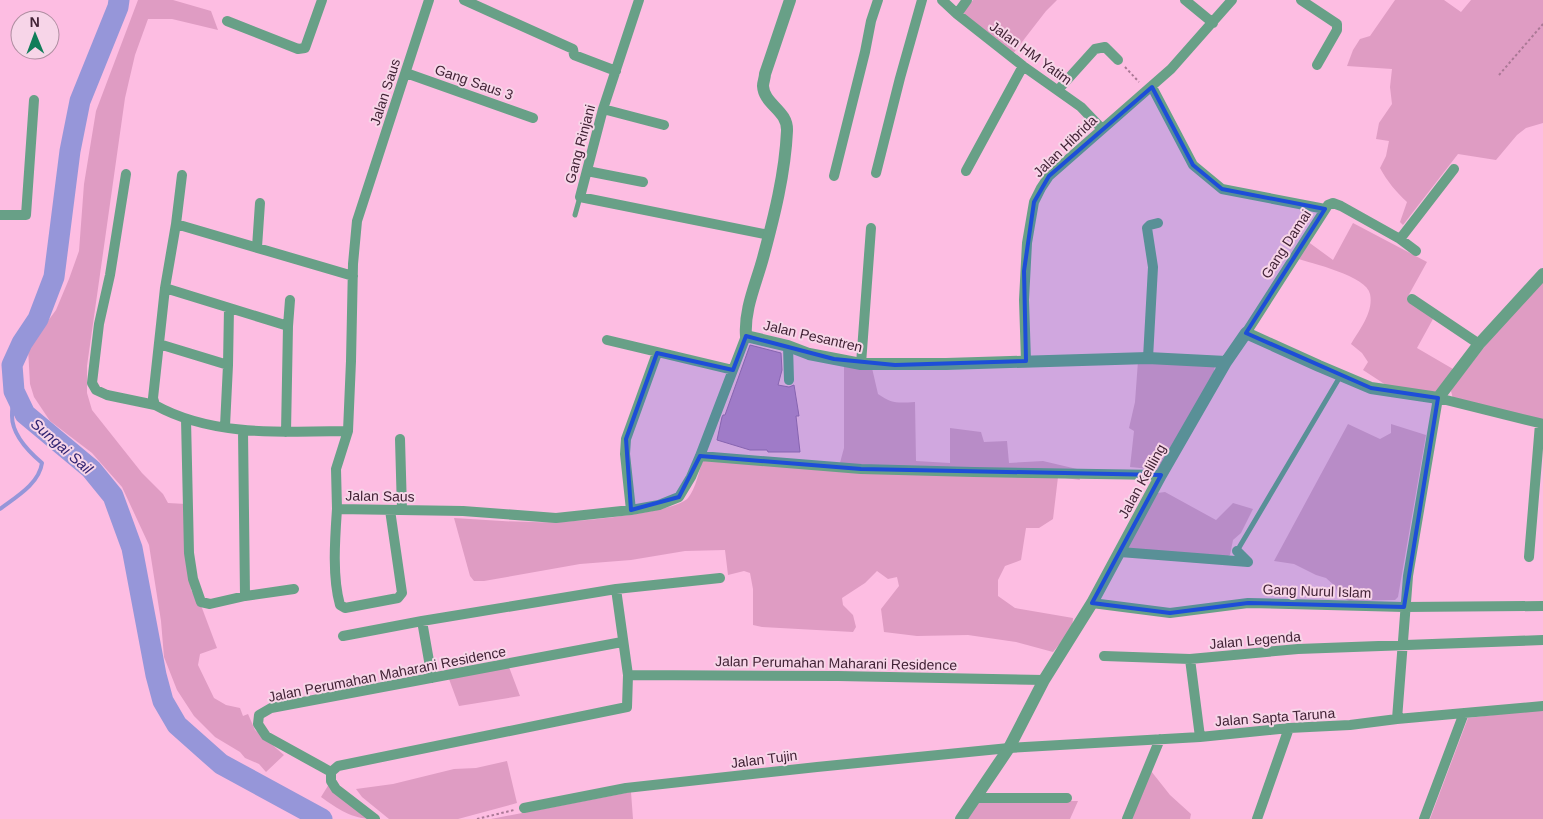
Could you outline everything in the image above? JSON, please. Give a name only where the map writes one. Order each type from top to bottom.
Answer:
[{"type":"street","points":[[227,21],[298,50],[306,48],[320,0]]},
{"type":"street","name":"Jalan Saus","points":[[429,0],[360,211],[353,276],[348,432],[336,469],[337,509],[463,511],[556,518],[631,510],[659,505],[679,497],[691,477],[700,456],[746,336]]},
{"type":"street","points":[[464,0],[573,49],[574,55],[616,71]]},
{"type":"street","name":"Gang Rinjani","points":[[639,0],[603,109],[580,197],[769,235]]},
{"type":"street","name":"Jalan Pesantren","points":[[790,0],[765,74],[763,87],[767,98],[783,114],[787,126],[781,183],[748,311],[745,326],[746,336],[788,346],[809,354],[861,364],[946,364],[1148,358],[1226,362]]},
{"type":"street","points":[[834,176],[871,21],[878,0]]},
{"type":"street","points":[[876,173],[922,0]]},
{"type":"street","name":"Jalan HM Yatim","points":[[942,0],[1023,66],[1082,107],[1102,129]]},
{"type":"street","points":[[957,14],[967,0]]},
{"type":"street","points":[[1185,0],[1212,23]]},
{"type":"street","name":"Jalan Hibrida","points":[[1026,361],[1024,271],[1034,202],[1041,188],[1049,176],[1171,69],[1232,0]]},
{"type":"street","points":[[1302,0],[1337,24],[1337,30],[1317,65]]},
{"type":"street","points":[[1058,90],[1095,49],[1105,47],[1118,60]]},
{"type":"street","points":[[966,171],[1023,66]]},
{"type":"street","name":"Gang Saus 3","points":[[406,73],[533,118]]},
{"type":"street","points":[[1150,89],[1193,165],[1222,189],[1325,210]]},
{"type":"street","points":[[0,215],[26,215],[34,100]]},
{"type":"street","points":[[603,109],[664,125]]},
{"type":"street","points":[[1400,239],[1454,169]]},
{"type":"street","points":[[587,171],[643,182]]},
{"type":"street","points":[[126,174],[100,324],[92,383],[96,390],[107,395],[155,405],[186,419],[243,431],[348,432]]},
{"type":"street","points":[[155,405],[153,398],[165,288],[182,176]]},
{"type":"street","points":[[258,247],[260,203]]},
{"type":"street","name":"Gang Damai","points":[[1246,333],[1328,205],[1337,204],[1400,239],[1416,251]]},
{"type":"street","points":[[1148,358],[1153,267],[1146,228],[1150,224],[1158,223]]},
{"type":"street","points":[[176,224],[353,276]]},
{"type":"street","points":[[861,364],[871,228]]},
{"type":"street","points":[[1397,718],[1404,607],[1438,398],[1479,344],[1543,274]]},
{"type":"street","points":[[165,288],[288,326]]},
{"type":"street","points":[[1412,299],[1479,344]]},
{"type":"street","points":[[286,432],[290,300]]},
{"type":"street","points":[[224,426],[229,308]]},
{"type":"street","points":[[1246,333],[1371,388],[1438,398],[1542,424],[1529,556]]},
{"type":"street","name":"Jalan Keliling","points":[[961,819],[1009,748],[1044,680],[1092,603],[1161,475],[1226,362],[1246,333]]},
{"type":"street","points":[[607,340],[733,370]]},
{"type":"street","points":[[159,344],[228,365]]},
{"type":"street","points":[[788,346],[789,380]]},
{"type":"street","points":[[631,510],[625,454],[626,439],[657,352]]},
{"type":"street","points":[[186,419],[189,553],[193,579],[201,602],[206,604],[294,589]]},
{"type":"street","points":[[243,431],[245,596]]},
{"type":"street","points":[[400,439],[402,510]]},
{"type":"street","points":[[700,456],[861,469],[1161,475]]},
{"type":"street","points":[[337,509],[335,545],[338,595],[340,605],[345,608],[398,598],[402,593],[390,510]]},
{"type":"street","points":[[1120,552],[1248,562],[1238,551]]},
{"type":"street","points":[[343,636],[616,588],[720,578]]},
{"type":"street","points":[[375,819],[336,789],[330,782],[331,772],[338,766],[627,707],[628,675],[616,588]]},
{"type":"street","name":"Gang Nurul Islam","points":[[1092,603],[1170,613],[1248,602],[1404,607],[1543,606]]},
{"type":"street","points":[[422,621],[432,678]]},
{"type":"street","name":"Jalan Legenda","points":[[1104,656],[1190,660],[1298,649],[1543,640]]},
{"type":"street","name":"Jalan Perumahan Maharani Residence","points":[[331,772],[266,736],[258,724],[259,715],[271,708],[622,642]]},
{"type":"street","points":[[1190,660],[1200,737]]},
{"type":"street","name":"Jalan Perumahan Maharani Residence","points":[[628,675],[1044,680]]},
{"type":"street","name":"Jalan Sapta Taruna","points":[[1009,748],[1200,737],[1289,728],[1350,725],[1397,718],[1543,706]]},
{"type":"street","points":[[1424,819],[1464,713]]},
{"type":"street","points":[[1257,819],[1289,728]]},
{"type":"street","points":[[1128,819],[1160,739]]},
{"type":"street","name":"Jalan Tujin","points":[[524,808],[626,788],[1009,748]]},
{"type":"street","points":[[976,798],[1067,798]]},
{"type":"lane","points":[[575,215],[580,197]]},
{"type":"lane","points":[[1238,551],[1341,375]]},
{"type":"path","points":[[1499,75],[1543,24]]},
{"type":"path","points":[[1118,60],[1150,89]]},
{"type":"path","points":[[477,819],[524,808]]},
{"type":"highlighted area","points":[[1152,87],[1193,165],[1222,189],[1325,209],[1246,333],[1371,388],[1438,398],[1404,607],[1248,603],[1170,613],[1092,603],[1161,475],[861,469],[700,456],[679,497],[631,510],[626,439],[657,353],[733,370],[746,336],[834,359],[895,365],[1026,361],[1024,271],[1034,202],[1049,176]]},
{"type":"shaded area","points":[[138,0],[173,0],[211,11],[218,30],[172,19],[148,19],[135,55],[125,98],[87,366],[87,393],[92,410],[142,473],[163,494],[168,503],[186,504],[191,590],[202,608],[217,648],[200,654],[198,665],[214,698],[226,705],[240,708],[243,716],[248,714],[255,730],[284,755],[266,772],[259,764],[245,758],[240,752],[215,737],[194,716],[177,690],[164,657],[161,621],[149,545],[122,487],[92,453],[50,421],[34,397],[30,384],[28,348],[56,310],[79,251],[84,184],[96,111]]},
{"type":"shaded area","points":[[973,0],[1057,0],[1046,11],[1012,55],[961,15]]},
{"type":"shaded area","points":[[1395,0],[1444,0],[1461,12],[1471,0],[1543,0],[1543,123],[1526,128],[1517,135],[1496,160],[1458,154],[1403,225],[1400,222],[1407,202],[1392,186],[1380,168],[1386,156],[1389,141],[1376,139],[1379,123],[1392,104],[1390,87],[1392,69],[1347,66],[1353,50],[1360,39],[1370,36]]},
{"type":"shaded area","points":[[1353,223],[1427,262],[1407,298],[1433,319],[1417,348],[1453,369],[1437,395],[1386,385],[1363,370],[1368,362],[1362,353],[1351,344],[1370,307],[1370,294],[1367,287],[1359,281],[1337,271],[1295,258],[1307,241],[1333,260]]},
{"type":"shaded area","points":[[1543,278],[1543,421],[1453,399],[1451,391],[1453,387],[1515,308]]},
{"type":"shaded area","points":[[1138,361],[1215,365],[1214,372],[1160,470],[1130,467],[1134,431],[1129,428],[1135,402]]},
{"type":"shaded area","points":[[844,366],[872,368],[878,394],[887,400],[904,403],[915,402],[916,461],[950,463],[950,428],[981,432],[984,442],[1007,441],[1009,463],[1043,461],[1077,469],[1080,480],[1058,477],[1053,519],[1039,528],[1026,528],[1021,560],[1005,566],[998,580],[998,596],[1015,608],[1073,618],[1072,629],[1053,652],[1016,642],[968,635],[917,636],[884,632],[881,609],[899,586],[897,577],[888,579],[877,571],[865,583],[842,598],[843,605],[853,615],[856,627],[853,632],[753,625],[753,589],[750,573],[744,571],[728,575],[725,550],[685,551],[631,560],[580,564],[484,581],[474,581],[470,576],[454,518],[516,522],[566,522],[625,516],[665,508],[688,498],[695,484],[703,459],[838,470],[844,448]]},
{"type":"shaded area","points":[[1348,424],[1380,439],[1391,433],[1391,424],[1426,435],[1398,597],[1395,600],[1349,601],[1339,596],[1335,586],[1326,578],[1294,564],[1274,561]]},
{"type":"shaded area","points":[[1165,492],[1216,520],[1233,503],[1253,509],[1241,533],[1233,540],[1230,555],[1225,558],[1124,549],[1157,493]]},
{"type":"shaded area","points":[[509,667],[520,696],[459,706],[449,679]]},
{"type":"shaded area","points":[[1543,709],[1543,819],[1430,819],[1468,718]]},
{"type":"shaded area","points":[[507,761],[517,803],[458,819],[389,819],[362,797],[356,789],[393,784],[454,769],[476,768]]},
{"type":"shaded area","points":[[1151,771],[1170,795],[1191,814],[1190,819],[1131,819]]},
{"type":"shaded area","points":[[329,784],[373,819],[352,815],[321,797]]},
{"type":"shaded area","points":[[631,792],[633,819],[491,819]]},
{"type":"shaded area","points":[[1078,801],[1070,819],[966,819],[977,802]]},
{"type":"building","points":[[750,345],[781,353],[782,370],[778,385],[789,387],[794,385],[799,416],[796,416],[800,452],[750,450],[717,440],[722,417],[725,415]]},
{"type":"waterway","name":"Sungai Sail","points":[[119,0],[118,7],[80,101],[70,151],[54,277],[38,319],[22,343],[12,365],[14,391],[25,414],[91,469],[113,496],[132,548],[156,675],[163,701],[177,725],[221,764],[322,819]]},
{"type":"waterway","points":[[0,509],[32,484],[40,471],[42,463],[27,448],[15,429],[12,416],[14,391]]}]
